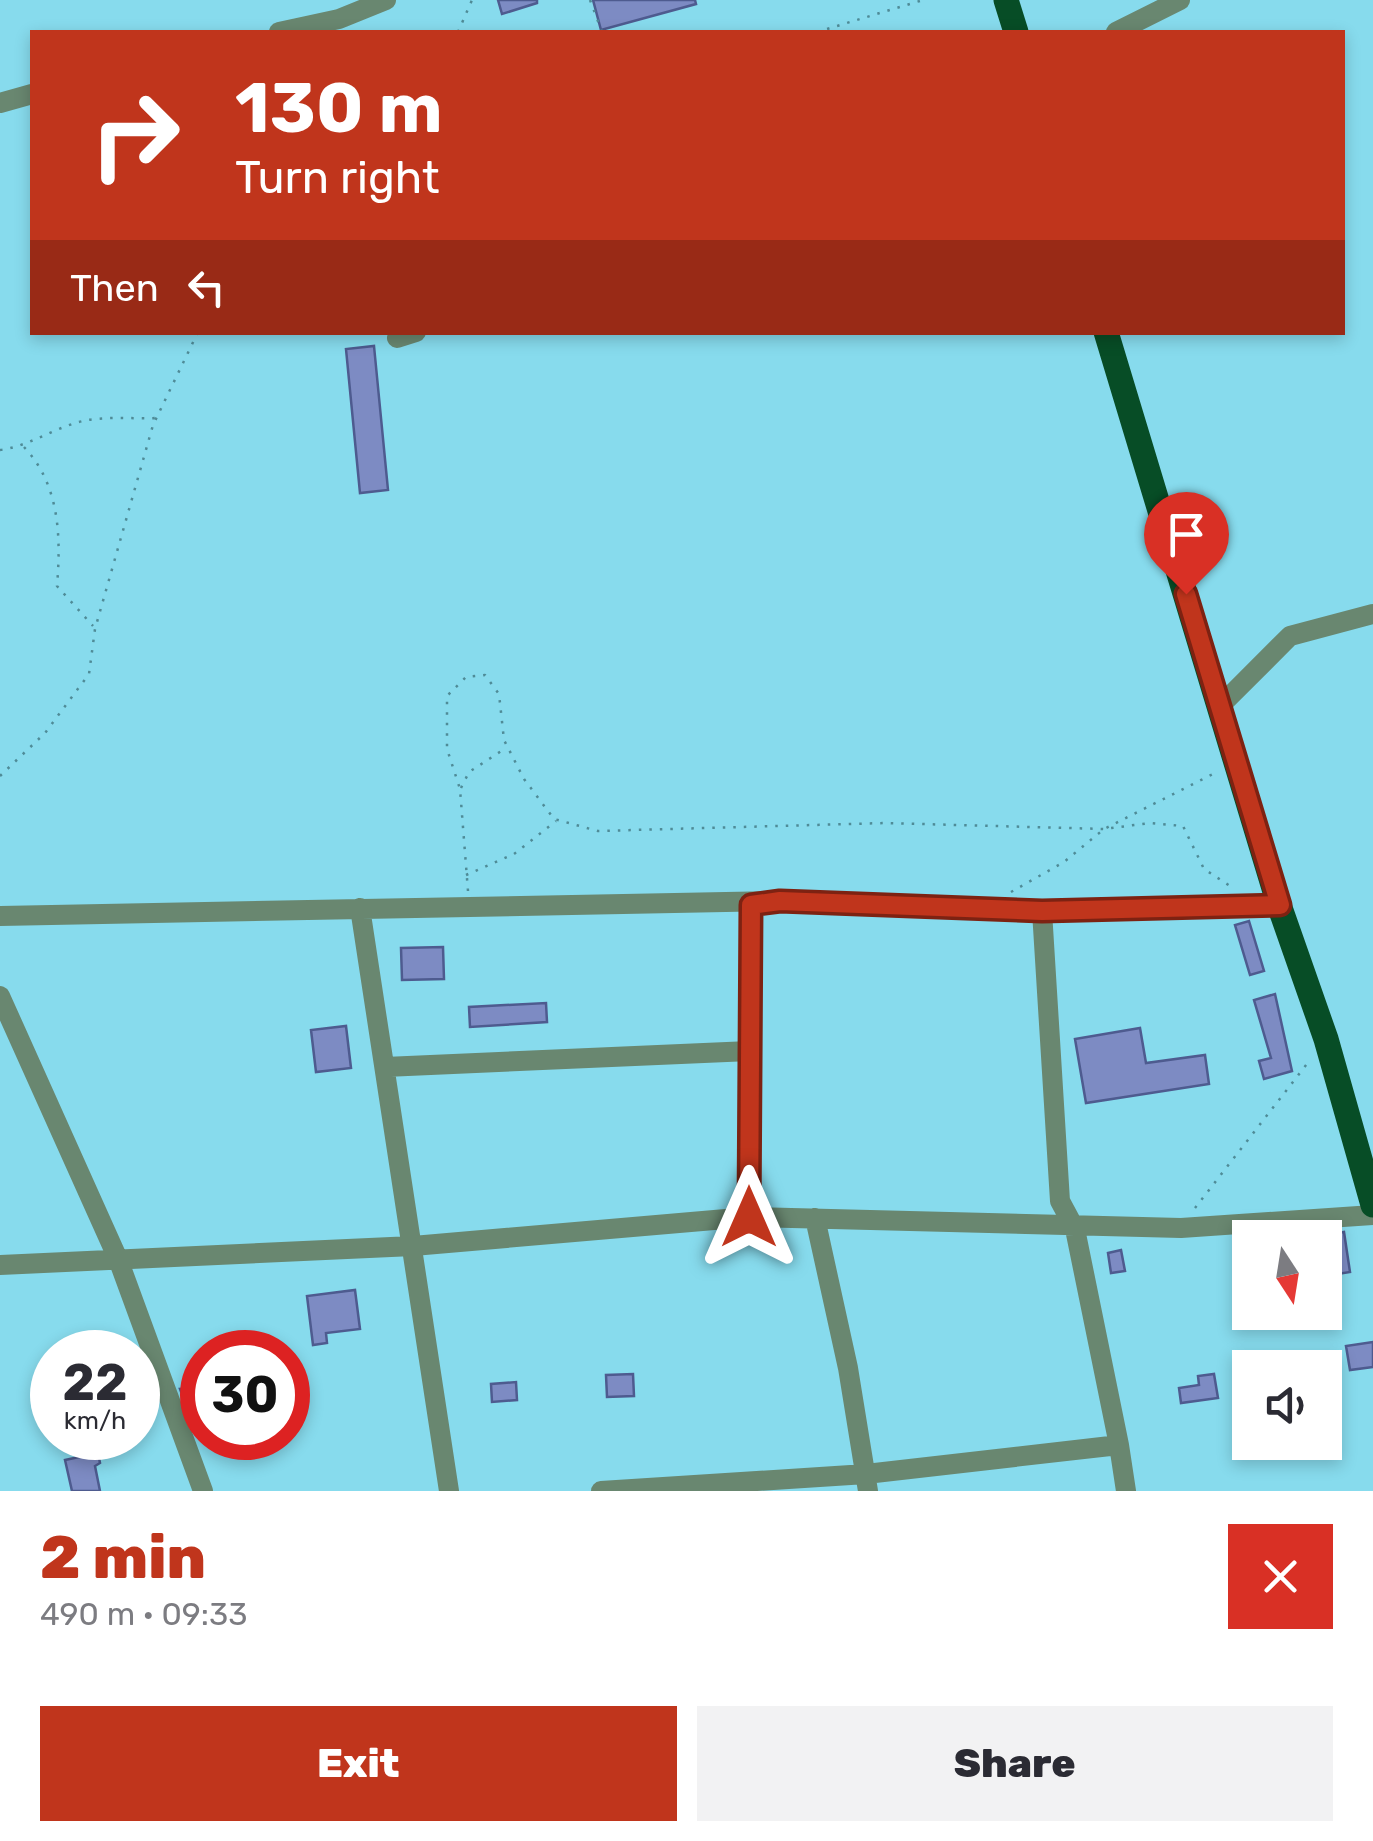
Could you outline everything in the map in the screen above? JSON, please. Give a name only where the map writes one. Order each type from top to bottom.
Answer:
[{"type":"main road","points":[[1006,0],[1015,30]]},
{"type":"main road","points":[[1107,335],[1280,905],[1326,1039],[1373,1205]]},
{"type":"street","points":[[288,30],[339,19],[386,0]]},
{"type":"street","points":[[1120,30],[1180,0]]},
{"type":"street","points":[[0,104],[30,95]]},
{"type":"street","points":[[1220,706],[1290,636],[1373,614]]},
{"type":"street","points":[[0,916],[751,905],[780,901],[1042,911],[1280,905]]},
{"type":"street","points":[[749,1217],[751,905]]},
{"type":"street","points":[[360,908],[449,1491]]},
{"type":"street","points":[[1042,911],[1060,1201],[1075,1228],[1126,1491]]},
{"type":"street","points":[[0,996],[118,1259],[203,1491]]},
{"type":"street","points":[[385,1067],[750,1051]]},
{"type":"street","points":[[0,1265],[413,1246],[749,1217],[1181,1228],[1373,1215]]},
{"type":"street","points":[[815,1218],[867,1482]]},
{"type":"street","points":[[601,1491],[867,1482],[1119,1445]]},
{"type":"path","points":[[459,30],[472,0]]},
{"type":"path","points":[[590,0],[601,30]]},
{"type":"path","points":[[824,30],[924,0]]},
{"type":"path","points":[[0,776],[44,733],[89,674],[96,629],[156,418],[197,335]]},
{"type":"path","points":[[0,450],[24,447],[40,436],[86,420],[156,418]]},
{"type":"path","points":[[24,447],[43,466],[61,535],[57,586],[96,629]]},
{"type":"path","points":[[470,907],[460,789],[448,749],[447,696],[466,677],[485,675],[499,694],[508,748],[524,779],[557,820],[598,831],[885,823],[1104,829],[1150,823],[1183,826],[1204,869],[1244,892]]},
{"type":"path","points":[[460,789],[469,772],[508,748]]},
{"type":"path","points":[[979,909],[1064,862],[1104,829],[1237,762]]},
{"type":"path","points":[[466,875],[514,854],[557,820]]},
{"type":"path","points":[[1181,1228],[1244,1140],[1326,1039]]},
{"type":"building","points":[[498,0],[537,0],[537,3],[502,14]]},
{"type":"building","points":[[593,0],[695,0],[696,4],[601,30]]},
{"type":"building","points":[[374,346],[388,490],[360,493],[346,349]]},
{"type":"building","points":[[1249,921],[1264,971],[1250,975],[1235,925]]},
{"type":"building","points":[[443,947],[444,979],[402,980],[401,948]]},
{"type":"building","points":[[1275,994],[1292,1071],[1264,1079],[1259,1061],[1271,1058],[1254,1000]]},
{"type":"building","points":[[546,1003],[547,1022],[470,1027],[469,1007]]},
{"type":"building","points":[[346,1026],[351,1068],[316,1072],[311,1030]]},
{"type":"building","points":[[1140,1028],[1146,1063],[1205,1055],[1209,1084],[1086,1103],[1075,1039]]},
{"type":"building","points":[[1342,1232],[1350,1272],[1342,1273]]},
{"type":"building","points":[[1121,1250],[1125,1271],[1111,1273],[1108,1253]]},
{"type":"building","points":[[355,1290],[360,1329],[326,1333],[327,1343],[313,1345],[307,1296]]},
{"type":"building","points":[[1373,1342],[1373,1367],[1350,1370],[1346,1346]]},
{"type":"building","points":[[633,1374],[634,1396],[607,1397],[606,1375]]},
{"type":"building","points":[[1214,1374],[1218,1398],[1181,1403],[1179,1388],[1199,1385],[1198,1376]]},
{"type":"building","points":[[516,1382],[517,1400],[492,1402],[491,1384]]},
{"type":"building","points":[[65,1460],[99,1460],[95,1466],[100,1491],[72,1491]]},
{"type":"route","points":[[749,1217],[751,905],[780,901],[1042,911],[1280,905],[1186,594]]}]
